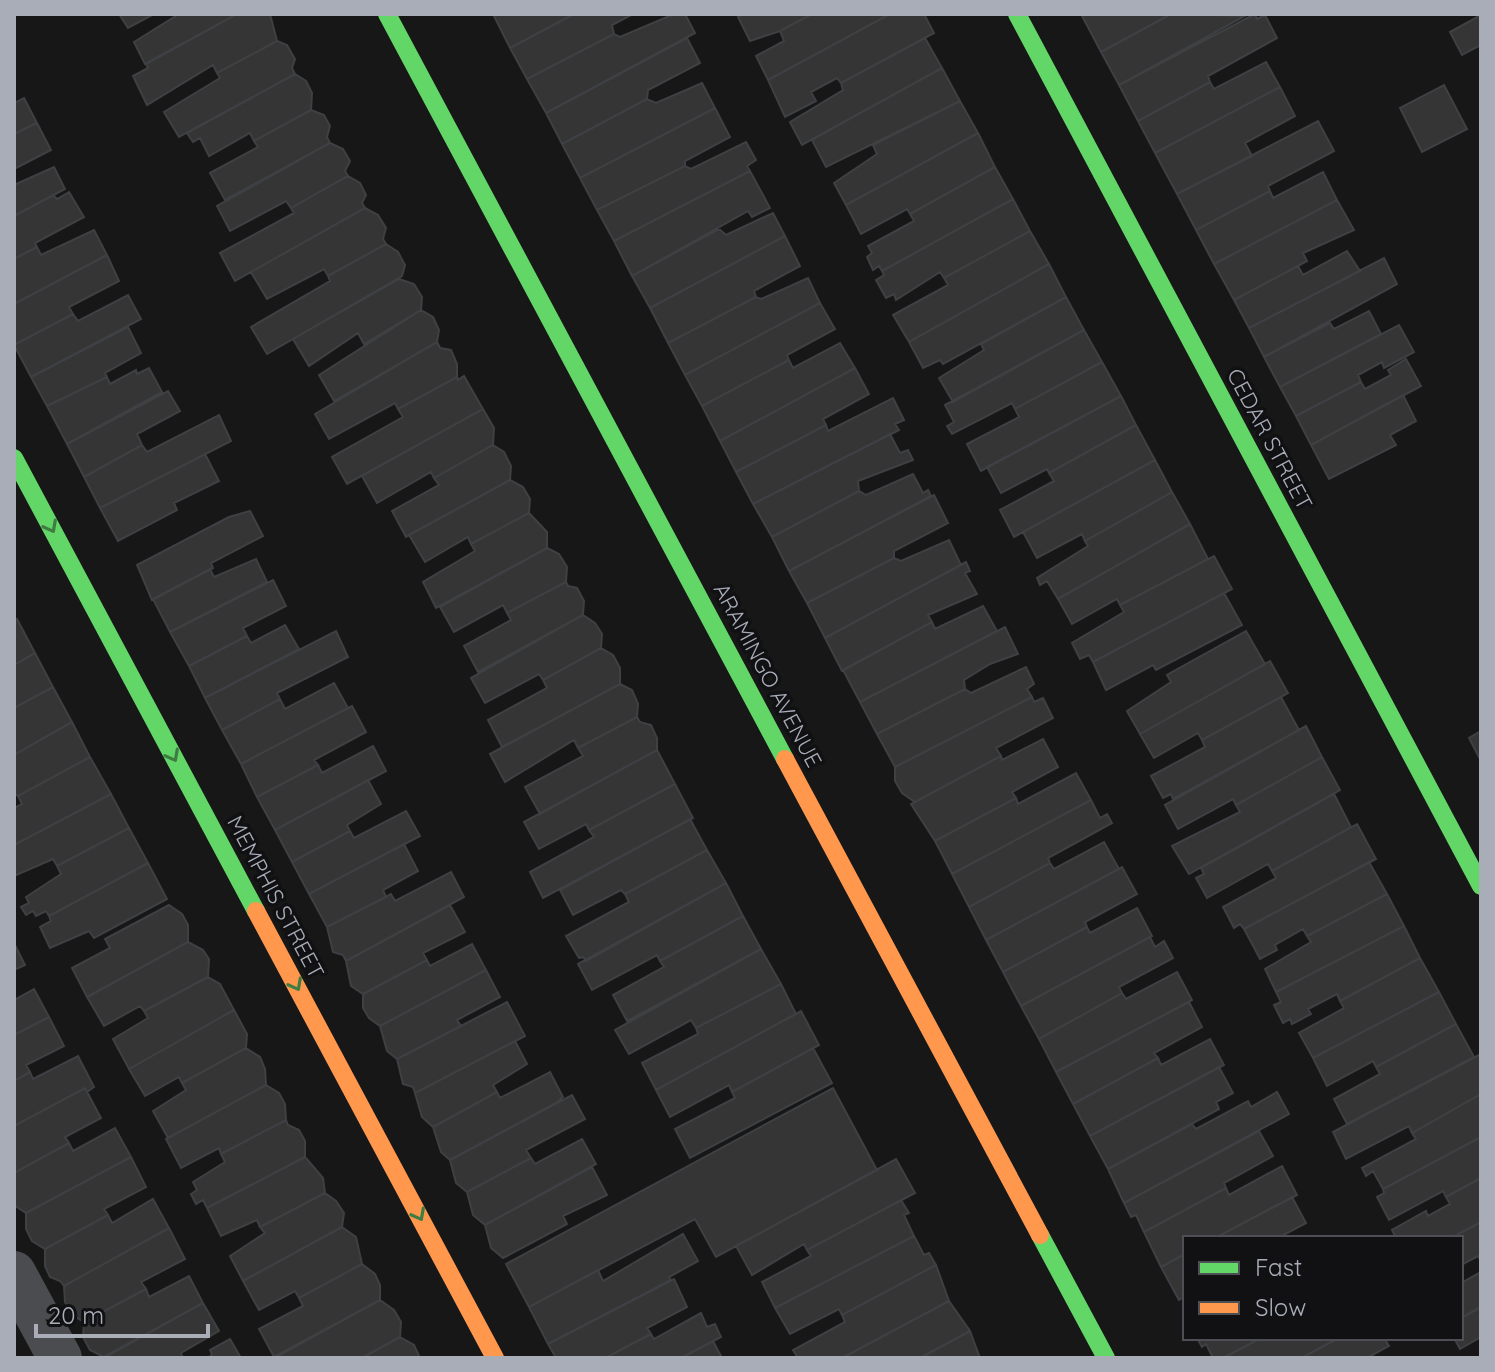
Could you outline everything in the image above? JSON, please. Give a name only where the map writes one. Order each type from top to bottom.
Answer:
[{"type":"street","name":"ARAMINGO AVENUE","points":[[387,14],[1106,1358]]},
{"type":"street","name":"CEDAR STREET","points":[[1017,14],[1481,886]]},
{"type":"street","name":"MEMPHIS STREET","points":[[14,458],[495,1358]]},
{"type":"street","points":[[14,1273],[60,1358]]},
{"type":"building","points":[[119,14],[154,14],[128,28]]},
{"type":"building","points":[[179,14],[237,14],[145,64],[134,42]]},
{"type":"building","points":[[237,14],[270,14],[277,41],[217,73],[213,65],[147,105],[133,76],[148,68],[146,64]]},
{"type":"building","points":[[493,14],[574,14],[510,48]]},
{"type":"building","points":[[574,14],[633,14],[612,25],[614,34],[527,79],[510,48]]},
{"type":"building","points":[[674,14],[685,14],[695,33],[546,113],[527,79],[614,34],[620,37]]},
{"type":"building","points":[[744,14],[812,14],[780,31],[750,41],[738,17]]},
{"type":"building","points":[[812,14],[890,14],[768,80],[756,56],[784,41],[780,31]]},
{"type":"building","points":[[890,14],[924,14],[934,33],[841,83],[837,78],[811,92],[816,101],[785,117],[768,80]]},
{"type":"building","points":[[1081,14],[1171,14],[1101,52]]},
{"type":"building","points":[[1171,14],[1245,16],[1119,85],[1101,52]]},
{"type":"building","points":[[1255,14],[1257,19],[1265,15],[1277,38],[1208,76],[1210,82],[1138,121],[1119,85]]},
{"type":"building","points":[[1481,15],[1481,45],[1462,55],[1450,32]]},
{"type":"building","points":[[687,38],[700,63],[648,90],[647,99],[562,144],[546,113]]},
{"type":"building","points":[[925,38],[942,68],[802,145],[790,122],[843,90],[841,83]]},
{"type":"building","points":[[277,41],[287,45],[295,59],[292,68],[295,74],[179,137],[164,112],[220,78],[217,73]]},
{"type":"building","points":[[1266,62],[1280,87],[1155,153],[1138,121],[1210,82],[1214,89]]},
{"type":"building","points":[[942,68],[960,101],[826,167],[812,140]]},
{"type":"building","points":[[295,74],[306,81],[312,93],[311,110],[254,141],[250,133],[209,156],[200,138],[193,142],[187,133]]},
{"type":"building","points":[[702,83],[715,108],[580,178],[562,144],[647,99],[656,103]]},
{"type":"building","points":[[1444,85],[1467,129],[1422,152],[1400,108]]},
{"type":"building","points":[[1280,87],[1295,116],[1245,143],[1252,156],[1177,194],[1155,153]]},
{"type":"building","points":[[24,98],[37,123],[14,134],[14,103]]},
{"type":"building","points":[[960,101],[978,133],[846,205],[834,183],[877,154],[873,145]]},
{"type":"building","points":[[715,108],[730,137],[685,161],[685,166],[597,210],[580,178]]},
{"type":"building","points":[[311,110],[324,115],[330,126],[327,137],[330,143],[225,200],[210,173],[258,147],[254,141]]},
{"type":"building","points":[[1318,121],[1334,151],[1268,186],[1270,191],[1196,230],[1177,194]]},
{"type":"building","points":[[37,123],[51,150],[14,169],[14,134]]},
{"type":"building","points":[[978,133],[995,167],[910,214],[907,209],[861,234],[846,205]]},
{"type":"building","points":[[746,142],[756,160],[747,166],[750,171],[614,241],[597,210],[685,166],[691,169]]},
{"type":"building","points":[[330,143],[343,149],[350,161],[345,171],[348,176],[291,208],[286,201],[230,231],[217,206]]},
{"type":"building","points":[[54,167],[65,189],[14,216],[14,185]]},
{"type":"building","points":[[995,167],[1013,199],[882,271],[879,266],[873,270],[867,257],[872,253],[868,246],[914,221],[910,214]]},
{"type":"building","points":[[750,171],[770,208],[752,217],[748,211],[632,276],[614,241]]},
{"type":"building","points":[[1323,172],[1337,200],[1214,264],[1196,230],[1270,191],[1273,198]]},
{"type":"building","points":[[348,176],[360,183],[366,195],[362,203],[365,208],[235,281],[220,253],[294,213],[291,208]]},
{"type":"building","points":[[69,192],[84,217],[35,243],[37,247],[14,259],[14,216],[53,195],[57,199]]},
{"type":"building","points":[[1013,199],[1030,231],[944,278],[940,272],[896,300],[894,294],[886,298],[876,280],[884,275],[882,271]]},
{"type":"building","points":[[1337,200],[1354,230],[1303,253],[1307,261],[1234,300],[1214,264]]},
{"type":"building","points":[[365,208],[378,215],[386,228],[383,239],[386,244],[328,276],[324,269],[267,299],[251,272]]},
{"type":"building","points":[[773,213],[785,236],[650,308],[632,276],[719,229],[726,235]]},
{"type":"building","points":[[94,230],[107,255],[14,304],[14,259],[37,247],[41,255]]},
{"type":"building","points":[[1030,231],[1049,264],[909,342],[893,315],[948,285],[944,278]]},
{"type":"building","points":[[785,236],[800,266],[754,291],[756,297],[668,343],[650,308]]},
{"type":"building","points":[[386,244],[398,252],[405,265],[402,276],[267,354],[251,327],[330,281],[328,276]]},
{"type":"building","points":[[1347,251],[1360,271],[1249,328],[1234,300],[1298,266],[1303,275]]},
{"type":"building","points":[[107,255],[119,281],[69,307],[73,314],[14,345],[14,304]]},
{"type":"building","points":[[1384,258],[1397,284],[1264,357],[1249,328]]},
{"type":"building","points":[[1049,264],[1066,297],[943,364],[940,360],[923,368],[909,342]]},
{"type":"building","points":[[808,278],[820,303],[685,375],[668,343],[756,297],[761,299]]},
{"type":"building","points":[[399,279],[414,284],[422,297],[421,310],[364,344],[358,333],[309,366],[293,339]]},
{"type":"building","points":[[128,295],[141,319],[31,377],[14,345],[73,314],[78,321]]},
{"type":"building","points":[[1066,297],[1084,330],[953,402],[939,378],[984,350],[981,344]]},
{"type":"building","points":[[820,303],[835,329],[787,355],[789,360],[702,406],[685,375]]},
{"type":"building","points":[[421,310],[433,317],[439,330],[437,342],[334,401],[319,375]]},
{"type":"building","points":[[1369,311],[1381,334],[1280,387],[1264,357],[1330,323],[1334,329]]},
{"type":"building","points":[[1399,325],[1414,352],[1384,368],[1382,362],[1358,375],[1361,382],[1296,416],[1280,387]]},
{"type":"building","points":[[128,327],[141,353],[105,373],[107,377],[47,406],[31,377]]},
{"type":"building","points":[[1084,330],[1102,362],[1015,409],[1012,403],[952,434],[947,426],[954,422],[945,405]]},
{"type":"building","points":[[437,342],[440,348],[451,350],[457,364],[457,377],[398,409],[395,403],[329,439],[315,414]]},
{"type":"building","points":[[840,343],[855,368],[720,441],[702,406],[789,360],[793,368]]},
{"type":"building","points":[[1406,359],[1421,386],[1311,445],[1296,416],[1361,382],[1365,389],[1391,375],[1388,370]]},
{"type":"building","points":[[1102,362],[1121,396],[981,471],[967,444],[1019,417],[1015,409]]},
{"type":"building","points":[[149,368],[162,392],[67,444],[47,406],[107,377],[110,384],[136,370],[137,374]]},
{"type":"building","points":[[855,368],[869,394],[823,419],[826,425],[736,472],[720,441]]},
{"type":"building","points":[[464,376],[483,409],[347,484],[332,457],[403,417],[398,409]]},
{"type":"building","points":[[168,391],[180,411],[137,434],[142,445],[84,477],[67,444]]},
{"type":"building","points":[[1403,395],[1416,421],[1390,435],[1396,445],[1329,479],[1311,445]]},
{"type":"building","points":[[1121,396],[1136,425],[1049,473],[1047,469],[1001,493],[987,467]]},
{"type":"building","points":[[893,398],[904,420],[895,424],[899,430],[753,504],[736,472],[826,425],[828,431]]},
{"type":"building","points":[[483,409],[494,428],[493,445],[434,478],[431,472],[377,503],[362,476]]},
{"type":"building","points":[[219,415],[231,441],[100,508],[84,477],[142,445],[147,452]]},
{"type":"building","points":[[1136,425],[1155,460],[1014,537],[1000,510],[1054,481],[1049,473]]},
{"type":"building","points":[[890,434],[900,453],[908,450],[913,460],[858,481],[859,491],[772,537],[753,504]]},
{"type":"building","points":[[493,445],[504,452],[511,466],[510,480],[406,537],[392,511],[439,485],[434,478]]},
{"type":"building","points":[[205,454],[219,481],[174,503],[177,510],[118,541],[100,508]]},
{"type":"building","points":[[1155,460],[1172,492],[1085,541],[1082,534],[1037,558],[1023,532]]},
{"type":"building","points":[[913,474],[923,493],[928,490],[931,496],[789,571],[772,537],[859,491],[866,495]]},
{"type":"building","points":[[510,480],[523,487],[530,499],[529,513],[471,544],[468,537],[425,562],[409,535]]},
{"type":"building","points":[[1172,492],[1190,524],[1058,599],[1047,581],[1040,585],[1037,578],[1088,546],[1085,541]]},
{"type":"building","points":[[934,495],[948,523],[894,551],[894,558],[807,603],[789,571]]},
{"type":"building","points":[[250,511],[263,536],[211,563],[213,568],[152,600],[137,565],[229,517]]},
{"type":"building","points":[[529,513],[547,532],[547,548],[436,608],[423,582],[475,551],[471,544]]},
{"type":"building","points":[[1190,524],[1208,559],[1120,605],[1117,599],[1072,624],[1058,599]]},
{"type":"building","points":[[949,540],[961,565],[825,638],[807,603],[894,558],[901,561]]},
{"type":"building","points":[[547,548],[559,554],[567,567],[566,582],[507,613],[503,605],[454,632],[440,607]]},
{"type":"building","points":[[1214,556],[1232,589],[1093,662],[1089,655],[1080,659],[1072,643],[1124,612],[1120,605]]},
{"type":"building","points":[[256,559],[267,582],[170,632],[153,599],[210,569],[214,577]]},
{"type":"building","points":[[966,562],[970,571],[965,573],[977,594],[928,615],[932,622],[842,671],[825,638]]},
{"type":"building","points":[[273,580],[286,606],[243,628],[247,636],[189,666],[170,632]]},
{"type":"building","points":[[566,582],[568,586],[577,588],[584,601],[583,615],[478,672],[464,646],[511,620],[507,613]]},
{"type":"building","points":[[1224,593],[1242,625],[1156,670],[1153,665],[1106,690],[1093,662]]},
{"type":"building","points":[[983,606],[997,631],[860,702],[843,670],[932,622],[935,629]]},
{"type":"building","points":[[583,615],[595,623],[602,634],[601,648],[543,680],[539,674],[485,703],[471,678]]},
{"type":"building","points":[[17,619],[35,653],[14,665],[14,621]]},
{"type":"building","points":[[285,625],[299,649],[205,698],[189,666],[247,636],[251,643]]},
{"type":"building","points":[[1005,627],[1018,654],[990,664],[964,680],[965,689],[877,734],[860,702]]},
{"type":"building","points":[[336,631],[348,657],[277,693],[280,699],[222,730],[205,698]]},
{"type":"building","points":[[1246,631],[1265,664],[1140,734],[1127,711],[1171,682],[1167,675]]},
{"type":"building","points":[[601,648],[613,655],[620,668],[620,684],[502,747],[488,720],[547,688],[543,680]]},
{"type":"building","points":[[35,653],[53,687],[14,708],[14,665]]},
{"type":"building","points":[[1270,661],[1288,693],[1202,740],[1198,733],[1154,758],[1140,734]]},
{"type":"building","points":[[1026,667],[1034,684],[1027,689],[1032,697],[895,767],[877,734],[965,689],[971,693]]},
{"type":"building","points":[[334,683],[348,708],[241,764],[222,730],[280,699],[285,709]]},
{"type":"building","points":[[620,684],[632,690],[638,704],[637,717],[578,748],[574,740],[505,782],[490,754]]},
{"type":"building","points":[[53,687],[72,722],[14,755],[14,708]]},
{"type":"building","points":[[1032,697],[1034,702],[1043,698],[1053,718],[996,748],[1001,756],[915,802],[902,793],[895,781],[895,767]]},
{"type":"building","points":[[1281,697],[1299,730],[1173,799],[1171,794],[1163,798],[1151,776],[1205,747],[1202,740]]},
{"type":"building","points":[[352,706],[366,732],[314,760],[318,765],[257,797],[241,764]]},
{"type":"building","points":[[637,717],[640,722],[651,725],[657,738],[657,750],[540,814],[525,787],[583,756],[578,748]]},
{"type":"building","points":[[72,722],[90,757],[18,796],[14,793],[14,755]]},
{"type":"building","points":[[1306,726],[1322,757],[1236,805],[1233,799],[1178,829],[1165,805]]},
{"type":"building","points":[[1481,731],[1481,761],[1469,738]]},
{"type":"building","points":[[1043,739],[1058,767],[1012,792],[1016,798],[935,841],[911,804],[1001,756],[1002,760]]},
{"type":"building","points":[[373,746],[386,771],[275,830],[257,797],[318,765],[322,773]]},
{"type":"building","points":[[657,750],[675,784],[589,830],[586,824],[539,849],[524,822]]},
{"type":"building","points":[[90,757],[111,794],[14,845],[14,808],[22,804],[18,796]]},
{"type":"building","points":[[1322,757],[1340,790],[1189,874],[1172,846],[1240,812],[1236,805]]},
{"type":"building","points":[[1076,773],[1091,800],[952,874],[935,841],[1016,798],[1018,804]]},
{"type":"building","points":[[368,780],[381,804],[347,825],[350,831],[292,862],[275,830]]},
{"type":"building","points":[[675,784],[693,818],[543,898],[530,872],[594,837],[589,830]]},
{"type":"building","points":[[111,794],[129,828],[57,866],[53,859],[14,876],[14,845]]},
{"type":"building","points":[[1334,794],[1351,827],[1272,871],[1268,864],[1207,898],[1196,878],[1204,874],[1201,868]]},
{"type":"building","points":[[1091,800],[1100,818],[1107,814],[1112,823],[1048,858],[1050,863],[969,907],[952,874]]},
{"type":"building","points":[[406,811],[420,836],[309,894],[292,862],[350,831],[354,838]]},
{"type":"building","points":[[690,819],[707,850],[625,894],[621,890],[573,915],[560,890]]},
{"type":"building","points":[[1357,824],[1376,859],[1244,929],[1240,924],[1234,928],[1223,907],[1276,878],[1272,871]]},
{"type":"building","points":[[129,828],[148,863],[49,916],[46,911],[36,916],[33,911],[26,915],[21,907],[29,903],[26,897],[61,874],[57,866]]},
{"type":"building","points":[[1104,842],[1119,869],[986,940],[969,907],[1050,863],[1054,869]]},
{"type":"building","points":[[404,844],[418,871],[383,890],[386,897],[327,927],[309,894]]},
{"type":"building","points":[[707,850],[726,883],[586,961],[583,957],[579,958],[566,936],[629,902],[625,894]]},
{"type":"building","points":[[1369,862],[1387,894],[1307,936],[1303,929],[1275,945],[1277,950],[1260,959],[1244,929]]},
{"type":"building","points":[[148,863],[167,899],[94,938],[89,931],[50,948],[40,927],[51,921],[49,916]]},
{"type":"building","points":[[1122,867],[1137,894],[1085,922],[1087,927],[1003,972],[986,940]]},
{"type":"building","points":[[451,872],[464,897],[346,961],[343,955],[333,952],[327,927],[391,894],[395,901]]},
{"type":"building","points":[[726,883],[743,916],[660,961],[657,955],[592,990],[578,964]]},
{"type":"building","points":[[1387,894],[1404,926],[1276,992],[1265,969],[1311,942],[1307,936]]},
{"type":"building","points":[[169,905],[182,914],[188,925],[188,942],[87,997],[72,968],[110,948],[105,939]]},
{"type":"building","points":[[450,905],[465,932],[423,953],[427,960],[363,994],[351,986],[346,961]]},
{"type":"building","points":[[1137,908],[1152,936],[1021,1006],[1003,972],[1087,927],[1090,933]]},
{"type":"building","points":[[743,916],[761,949],[627,1021],[613,995],[664,967],[660,961]]},
{"type":"building","points":[[1404,926],[1420,958],[1340,1001],[1337,994],[1308,1009],[1311,1014],[1292,1024],[1290,1019],[1283,1023],[1274,1005],[1281,1002],[1276,992]]},
{"type":"building","points":[[1150,937],[1155,947],[1164,941],[1173,958],[1119,987],[1122,993],[1039,1039],[1021,1006]]},
{"type":"building","points":[[188,942],[203,950],[209,959],[208,977],[144,1011],[140,1006],[104,1026],[87,997]]},
{"type":"building","points":[[14,943],[25,965],[14,970]]},
{"type":"building","points":[[472,944],[486,970],[380,1026],[369,1018],[363,1008],[363,994],[427,960],[430,966]]},
{"type":"building","points":[[761,949],[781,984],[696,1028],[691,1020],[629,1054],[615,1030]]},
{"type":"building","points":[[1420,958],[1439,992],[1313,1058],[1299,1033],[1344,1008],[1340,1001]]},
{"type":"building","points":[[486,970],[500,997],[457,1020],[461,1026],[397,1059],[387,1051],[380,1026]]},
{"type":"building","points":[[1177,972],[1192,1000],[1056,1072],[1039,1039],[1122,993],[1126,999]]},
{"type":"building","points":[[208,977],[220,984],[234,1010],[129,1069],[113,1039],[148,1018],[144,1011]]},
{"type":"building","points":[[781,984],[796,1014],[656,1090],[642,1063],[698,1034],[696,1028]]},
{"type":"building","points":[[34,989],[49,1017],[14,1035],[14,1000]]},
{"type":"building","points":[[1439,992],[1456,1024],[1376,1067],[1373,1061],[1327,1086],[1313,1058]]},
{"type":"building","points":[[507,1002],[525,1036],[415,1093],[413,1087],[403,1084],[397,1059]]},
{"type":"building","points":[[1189,1002],[1202,1027],[1154,1053],[1158,1058],[1073,1104],[1056,1072]]},
{"type":"building","points":[[234,1010],[247,1034],[246,1048],[182,1083],[179,1077],[145,1096],[129,1069]]},
{"type":"building","points":[[801,1011],[819,1045],[732,1092],[729,1085],[670,1117],[656,1090]]},
{"type":"building","points":[[49,1017],[64,1046],[26,1065],[30,1072],[14,1081],[14,1035]]},
{"type":"building","points":[[1456,1024],[1474,1057],[1347,1124],[1334,1099],[1380,1074],[1376,1067]]},
{"type":"building","points":[[1210,1039],[1224,1065],[1090,1136],[1073,1104],[1158,1058],[1161,1065]]},
{"type":"building","points":[[515,1041],[527,1064],[493,1085],[497,1092],[433,1127],[422,1117],[415,1093]]},
{"type":"building","points":[[246,1048],[260,1057],[266,1085],[168,1138],[153,1111],[186,1090],[182,1083]]},
{"type":"building","points":[[813,1048],[832,1083],[690,1158],[675,1129],[735,1098],[732,1092]]},
{"type":"building","points":[[1481,1054],[1481,1094],[1412,1133],[1409,1126],[1346,1159],[1333,1132]]},
{"type":"building","points":[[78,1056],[94,1087],[87,1092],[85,1088],[14,1126],[14,1081],[30,1072],[33,1079]]},
{"type":"building","points":[[1219,1067],[1233,1093],[1216,1102],[1219,1109],[1108,1169],[1090,1136]]},
{"type":"building","points":[[550,1072],[563,1097],[556,1103],[450,1160],[441,1152],[433,1127],[497,1092],[500,1098]]},
{"type":"building","points":[[266,1085],[279,1093],[285,1104],[286,1120],[221,1154],[219,1148],[181,1168],[166,1139]]},
{"type":"building","points":[[85,1088],[101,1118],[65,1137],[69,1143],[14,1173],[14,1126]]},
{"type":"building","points":[[833,1088],[877,1170],[716,1257],[695,1219],[529,1307],[506,1264]]},
{"type":"building","points":[[1277,1092],[1289,1114],[1124,1203],[1108,1169],[1192,1124],[1196,1129],[1248,1101],[1251,1107]]},
{"type":"building","points":[[1481,1094],[1481,1137],[1383,1189],[1373,1171],[1366,1176],[1362,1168],[1416,1139],[1412,1133]]},
{"type":"building","points":[[572,1095],[585,1119],[526,1150],[531,1158],[467,1192],[456,1183],[450,1160]]},
{"type":"building","points":[[286,1120],[288,1125],[299,1130],[305,1141],[305,1157],[207,1208],[203,1200],[196,1204],[191,1194],[197,1190],[193,1182],[225,1162],[221,1154]]},
{"type":"building","points":[[115,1128],[131,1157],[26,1213],[14,1205],[14,1173],[69,1143],[73,1151]]},
{"type":"building","points":[[1259,1131],[1273,1156],[1224,1183],[1226,1188],[1144,1232],[1136,1215],[1131,1217],[1124,1203]]},
{"type":"building","points":[[1481,1137],[1481,1178],[1446,1197],[1443,1191],[1389,1220],[1377,1197],[1384,1193],[1383,1189]]},
{"type":"building","points":[[582,1139],[596,1164],[485,1225],[473,1215],[467,1192],[531,1158],[535,1164]]},
{"type":"building","points":[[131,1157],[146,1187],[104,1209],[108,1215],[45,1249],[32,1241],[26,1229],[26,1213]]},
{"type":"building","points":[[305,1157],[323,1178],[325,1193],[260,1227],[257,1220],[221,1236],[207,1208]]},
{"type":"building","points":[[896,1159],[915,1193],[807,1250],[804,1244],[752,1275],[736,1246]]},
{"type":"building","points":[[1282,1166],[1297,1195],[1219,1236],[1183,1236],[1183,1255],[1161,1267],[1144,1232],[1226,1188],[1229,1195]]},
{"type":"building","points":[[592,1167],[607,1195],[563,1216],[567,1224],[503,1258],[491,1248],[485,1225]]},
{"type":"building","points":[[1481,1178],[1481,1222],[1455,1236],[1395,1236],[1392,1230],[1426,1211],[1428,1216],[1450,1204],[1446,1197]]},
{"type":"building","points":[[325,1193],[336,1201],[344,1213],[342,1227],[243,1281],[230,1256],[265,1233],[260,1227]]},
{"type":"building","points":[[1292,1197],[1306,1223],[1282,1236],[1219,1236]]},
{"type":"building","points":[[153,1199],[169,1228],[64,1286],[50,1277],[45,1266],[45,1249],[108,1215],[112,1223]]},
{"type":"building","points":[[901,1200],[909,1213],[904,1215],[914,1236],[775,1308],[762,1282],[811,1256],[807,1250]]},
{"type":"building","points":[[1481,1222],[1481,1261],[1478,1256],[1463,1264],[1463,1236],[1455,1236]]},
{"type":"building","points":[[342,1227],[356,1237],[362,1264],[299,1298],[295,1291],[259,1310],[243,1281]]},
{"type":"building","points":[[169,1228],[185,1259],[141,1282],[146,1289],[84,1322],[71,1314],[65,1302],[64,1286]]},
{"type":"building","points":[[683,1234],[698,1261],[669,1277],[671,1280],[548,1344],[529,1307],[598,1270],[603,1281]]},
{"type":"building","points":[[914,1236],[924,1255],[929,1253],[936,1265],[842,1315],[839,1309],[790,1334],[775,1308]]},
{"type":"building","points":[[1183,1255],[1183,1297],[1179,1300],[1161,1267]]},
{"type":"building","points":[[362,1264],[375,1274],[380,1285],[380,1300],[274,1357],[259,1329],[303,1306],[299,1298]]},
{"type":"building","points":[[936,1265],[949,1301],[842,1358],[798,1358],[793,1350],[845,1322],[842,1315]]},
{"type":"building","points":[[1481,1272],[1481,1307],[1463,1317],[1463,1282]]},
{"type":"building","points":[[189,1276],[203,1303],[104,1357],[90,1350],[83,1337],[84,1322],[146,1289],[149,1297]]},
{"type":"building","points":[[674,1279],[687,1307],[647,1328],[651,1334],[605,1358],[556,1358],[548,1344]]},
{"type":"building","points":[[380,1300],[394,1310],[401,1322],[400,1337],[362,1358],[274,1358]]},
{"type":"building","points":[[949,1301],[970,1331],[920,1358],[842,1358]]},
{"type":"building","points":[[203,1303],[219,1331],[181,1353],[183,1358],[104,1358]]},
{"type":"building","points":[[1481,1307],[1481,1337],[1460,1349],[1455,1340],[1463,1340],[1463,1317]]},
{"type":"building","points":[[701,1313],[707,1327],[715,1324],[721,1337],[681,1358],[605,1358],[651,1334],[654,1339]]},
{"type":"building","points":[[970,1331],[980,1358],[920,1358]]},
{"type":"building","points":[[400,1337],[414,1345],[420,1358],[362,1358]]},
{"type":"building","points":[[230,1339],[241,1358],[207,1358],[212,1355],[210,1350]]},
{"type":"building","points":[[1198,1340],[1257,1340],[1223,1358],[1213,1358],[1206,1344],[1202,1347]]},
{"type":"building","points":[[1257,1340],[1335,1340],[1301,1358],[1223,1358]]},
{"type":"building","points":[[1335,1340],[1385,1340],[1389,1346],[1367,1358],[1301,1358]]},
{"type":"building","points":[[713,1341],[722,1358],[681,1358]]},
{"type":"traffic: fast","points":[[387,14],[785,759]]},
{"type":"traffic: fast","points":[[1017,14],[1481,886]]},
{"type":"traffic: fast","points":[[14,458],[256,911]]},
{"type":"traffic: fast","points":[[1040,1235],[1106,1358]]},
{"type":"traffic: slow","points":[[785,759],[1040,1235]]},
{"type":"traffic: slow","points":[[256,911],[495,1358]]}]
